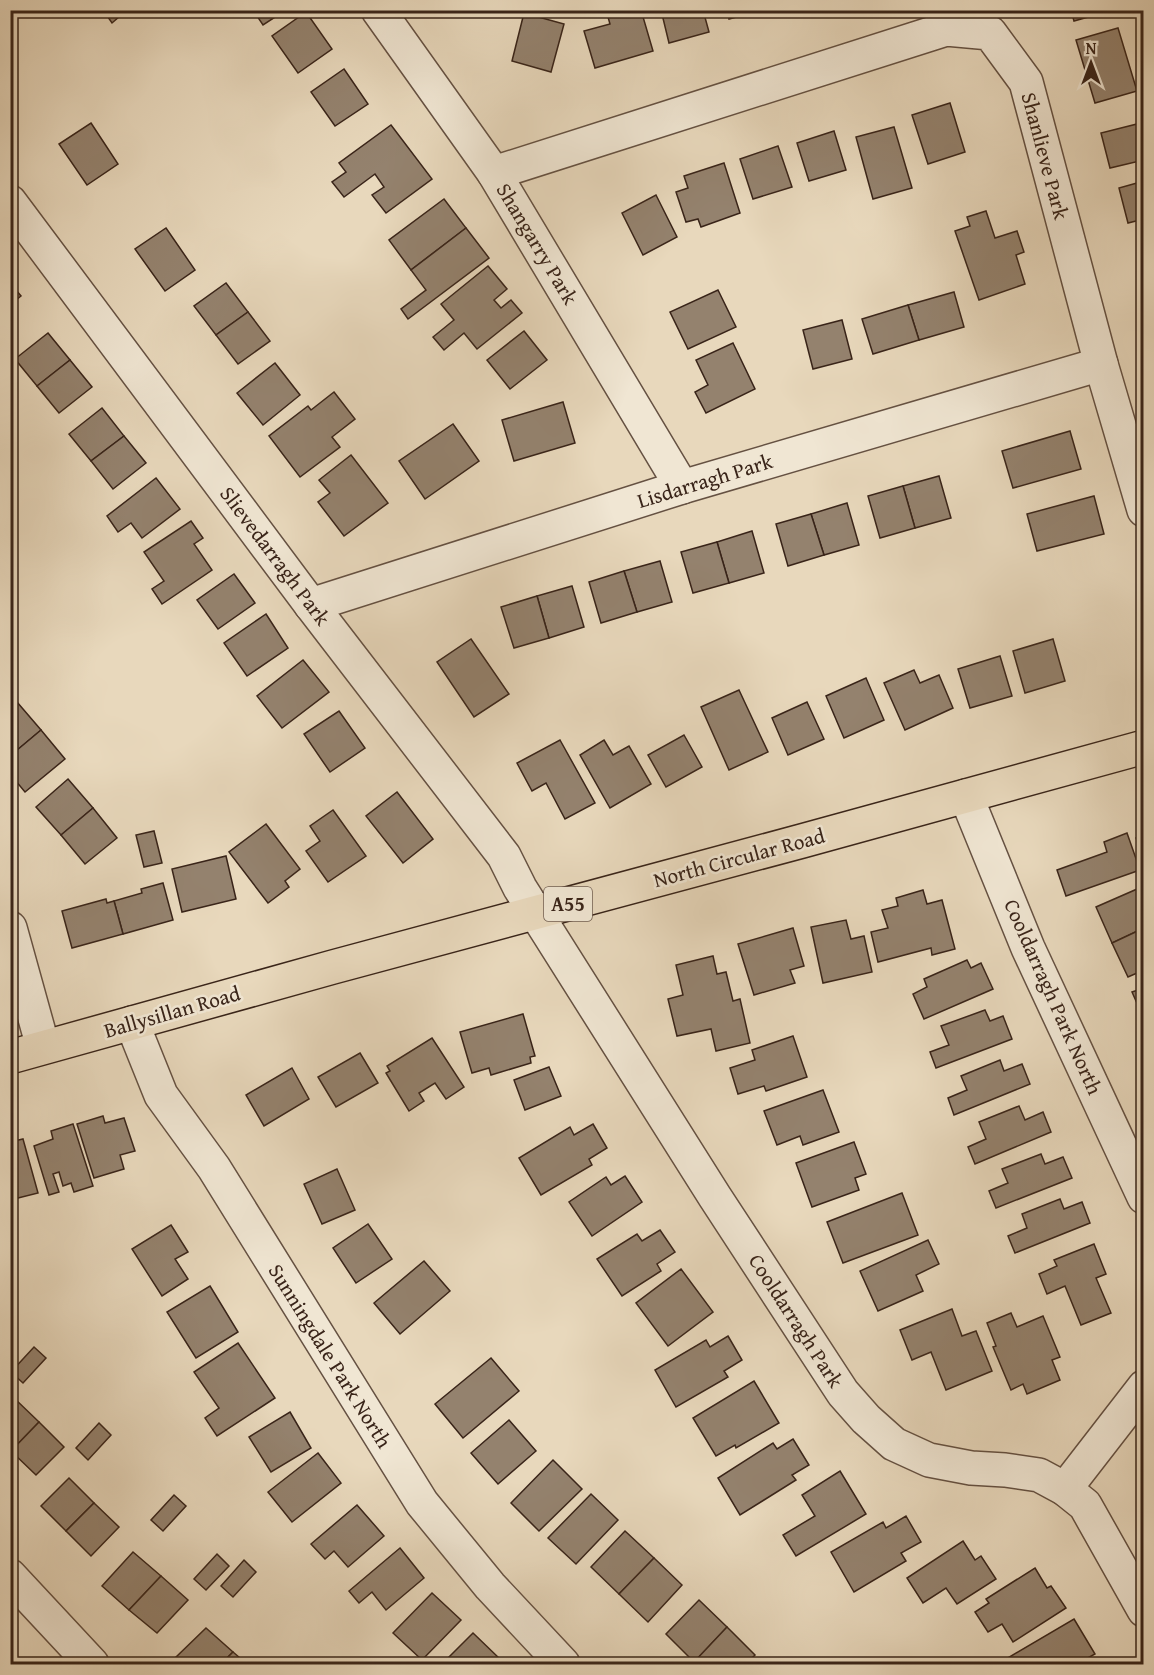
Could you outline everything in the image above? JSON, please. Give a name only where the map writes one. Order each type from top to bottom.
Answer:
[{"type":"highway","name":"North Circular Road","points":[[333,967],[1143,747]]},
{"type":"highway","name":"Ballysillan Road","points":[[10,1057],[333,967]]},
{"type":"street","name":"Shangarry Park","points":[[378,10],[494,174],[682,487]]},
{"type":"street","name":"Shanlieve Park","points":[[494,174],[946,29],[990,33],[1026,82],[1101,364],[1143,510]]},
{"type":"street","name":"Slievedarragh Park","points":[[10,201],[311,605],[504,856],[536,913]]},
{"type":"street","name":"Lisdarragh Park","points":[[311,605],[682,487],[1101,364]]},
{"type":"street","name":"Cooldarragh Park North","points":[[966,796],[1028,948],[1143,1197]]},
{"type":"street","name":"Cooldarragh Park","points":[[536,913],[778,1295],[843,1393],[866,1419],[894,1444],[929,1460],[971,1468],[1039,1475],[1065,1489],[1085,1505],[1143,1610]]},
{"type":"street","points":[[10,928],[43,1047]]},
{"type":"street","name":"Sunningdale Park North","points":[[132,1023],[161,1095],[214,1168],[422,1503],[490,1586],[563,1665]]},
{"type":"street","points":[[1065,1489],[1143,1387]]},
{"type":"street","points":[[10,1576],[92,1665]]},
{"type":"building","points":[[103,10],[127,10],[112,23]]},
{"type":"building","points":[[253,10],[286,10],[263,25]]},
{"type":"building","points":[[606,10],[641,10],[653,51],[595,68],[584,31],[610,24]]},
{"type":"building","points":[[661,10],[703,10],[709,32],[669,43]]},
{"type":"building","points":[[727,10],[762,10],[729,19]]},
{"type":"building","points":[[1071,10],[1113,10],[1074,21]]},
{"type":"building","points":[[306,12],[332,49],[298,73],[272,36]]},
{"type":"building","points":[[524,13],[564,24],[551,72],[512,61]]},
{"type":"building","points":[[1118,28],[1137,91],[1095,103],[1076,40]]},
{"type":"building","points":[[344,69],[368,104],[335,126],[311,92]]},
{"type":"building","points":[[950,103],[965,152],[928,164],[912,115]]},
{"type":"building","points":[[91,123],[118,164],[87,185],[59,144]]},
{"type":"building","points":[[1141,123],[1144,134],[1144,160],[1110,168],[1101,133]]},
{"type":"building","points":[[391,125],[432,179],[386,213],[372,195],[384,187],[375,174],[344,197],[332,182],[346,172],[339,163]]},
{"type":"building","points":[[894,127],[912,188],[873,199],[856,137]]},
{"type":"building","points":[[834,131],[846,170],[809,181],[797,143]]},
{"type":"building","points":[[778,146],[792,187],[753,199],[740,159]]},
{"type":"building","points":[[724,163],[740,213],[701,227],[698,219],[686,222],[676,192],[688,188],[684,176]]},
{"type":"building","points":[[1144,181],[1144,219],[1128,223],[1119,188]]},
{"type":"building","points":[[656,195],[677,237],[643,255],[622,213]]},
{"type":"building","points":[[444,199],[466,228],[411,270],[389,240]]},
{"type":"building","points":[[986,211],[995,238],[1017,231],[1024,252],[1016,255],[1025,284],[979,300],[955,231],[970,226],[967,217]]},
{"type":"building","points":[[166,228],[195,270],[165,291],[135,249]]},
{"type":"building","points":[[466,228],[489,258],[408,319],[401,309],[426,290],[411,270]]},
{"type":"building","points":[[488,266],[507,289],[494,300],[501,308],[511,300],[522,313],[477,349],[464,333],[444,350],[433,337],[454,320],[441,304]]},
{"type":"building","points":[[10,283],[21,296],[10,305]]},
{"type":"building","points":[[226,283],[248,312],[216,335],[194,306]]},
{"type":"building","points":[[718,290],[736,327],[688,349],[670,312]]},
{"type":"building","points":[[954,292],[964,327],[919,340],[908,305]]},
{"type":"building","points":[[908,305],[919,340],[873,354],[862,319]]},
{"type":"building","points":[[248,312],[270,341],[238,364],[216,335]]},
{"type":"building","points":[[842,320],[852,359],[813,369],[803,330]]},
{"type":"building","points":[[524,331],[547,360],[510,389],[487,360]]},
{"type":"building","points":[[48,333],[70,360],[37,386],[15,359]]},
{"type":"building","points":[[733,343],[755,389],[706,413],[695,392],[708,385],[696,360]]},
{"type":"building","points":[[70,360],[92,387],[59,413],[37,386]]},
{"type":"building","points":[[275,363],[300,395],[263,425],[237,393]]},
{"type":"building","points":[[334,392],[355,419],[332,437],[340,447],[300,477],[269,436],[308,406],[311,410]]},
{"type":"building","points":[[563,402],[575,443],[514,461],[502,420]]},
{"type":"building","points":[[102,408],[124,436],[91,461],[69,434]]},
{"type":"building","points":[[453,424],[479,461],[425,499],[399,461]]},
{"type":"building","points":[[1070,431],[1081,469],[1013,488],[1002,451]]},
{"type":"building","points":[[124,436],[146,463],[113,489],[91,461]]},
{"type":"building","points":[[351,455],[388,503],[344,536],[318,502],[330,493],[319,480]]},
{"type":"building","points":[[939,476],[951,518],[915,528],[903,486]]},
{"type":"building","points":[[156,478],[180,509],[142,538],[131,523],[118,532],[107,516]]},
{"type":"building","points":[[903,486],[915,528],[880,538],[868,496]]},
{"type":"building","points":[[1094,496],[1104,534],[1037,551],[1027,514]]},
{"type":"building","points":[[847,503],[859,545],[824,555],[811,514]]},
{"type":"building","points":[[811,514],[824,555],[788,566],[776,524]]},
{"type":"building","points":[[191,521],[203,538],[194,544],[212,570],[162,604],[152,589],[164,581],[144,552]]},
{"type":"building","points":[[752,531],[764,573],[729,583],[717,542]]},
{"type":"building","points":[[717,542],[729,583],[693,593],[681,552]]},
{"type":"building","points":[[660,561],[672,602],[637,612],[624,571]]},
{"type":"building","points":[[624,571],[637,612],[601,623],[589,582]]},
{"type":"building","points":[[234,574],[255,603],[218,629],[197,600]]},
{"type":"building","points":[[572,586],[584,627],[549,638],[537,596]]},
{"type":"building","points":[[537,596],[549,638],[514,648],[501,607]]},
{"type":"building","points":[[266,614],[288,648],[247,676],[224,643]]},
{"type":"building","points":[[471,639],[509,694],[474,717],[437,662]]},
{"type":"building","points":[[1053,639],[1065,681],[1025,693],[1013,651]]},
{"type":"building","points":[[1000,656],[1012,696],[970,708],[958,669]]},
{"type":"building","points":[[303,660],[329,692],[282,728],[257,696]]},
{"type":"building","points":[[914,670],[920,683],[939,675],[953,708],[905,730],[884,683]]},
{"type":"building","points":[[866,678],[884,720],[844,738],[826,696]]},
{"type":"building","points":[[739,690],[768,752],[729,770],[701,707]]},
{"type":"building","points":[[17,702],[41,730],[10,756],[10,708]]},
{"type":"building","points":[[807,702],[824,739],[788,755],[772,718]]},
{"type":"building","points":[[339,711],[365,748],[330,772],[304,734]]},
{"type":"building","points":[[41,730],[65,759],[25,792],[10,774],[10,756]]},
{"type":"building","points":[[684,735],[702,767],[666,787],[648,755]]},
{"type":"building","points":[[560,740],[595,803],[565,819],[546,783],[532,791],[517,763]]},
{"type":"building","points":[[604,740],[613,755],[629,746],[651,784],[610,808],[580,755]]},
{"type":"building","points":[[68,779],[93,808],[61,835],[36,807]]},
{"type":"building","points":[[397,792],[433,839],[403,863],[366,816]]},
{"type":"building","points":[[93,808],[117,838],[85,864],[61,835]]},
{"type":"building","points":[[333,810],[366,856],[328,882],[306,851],[320,841],[310,826]]},
{"type":"building","points":[[266,824],[300,869],[285,881],[289,887],[268,903],[229,852]]},
{"type":"building","points":[[154,831],[162,863],[144,867],[136,835]]},
{"type":"building","points":[[1127,833],[1140,870],[1066,896],[1057,870],[1107,852],[1104,842]]},
{"type":"building","points":[[1144,835],[1144,859],[1136,838]]},
{"type":"building","points":[[226,856],[236,899],[182,912],[172,869]]},
{"type":"building","points":[[163,883],[173,920],[123,934],[114,901],[142,893],[141,889]]},
{"type":"building","points":[[1144,886],[1144,928],[1112,943],[1096,907]]},
{"type":"building","points":[[923,890],[927,904],[942,900],[955,949],[932,955],[931,948],[878,962],[871,932],[888,928],[882,910],[898,906],[896,898]]},
{"type":"building","points":[[106,899],[107,903],[114,901],[123,934],[72,948],[62,911]]},
{"type":"building","points":[[846,920],[851,939],[864,936],[872,972],[823,983],[811,927]]},
{"type":"building","points":[[793,928],[804,966],[790,970],[795,983],[754,995],[738,944]]},
{"type":"building","points":[[1144,928],[1144,970],[1128,977],[1112,943]]},
{"type":"building","points":[[713,956],[717,974],[726,972],[733,1001],[740,999],[750,1043],[716,1051],[711,1029],[677,1036],[668,999],[683,995],[676,965]]},
{"type":"building","points":[[967,960],[971,968],[981,963],[993,989],[924,1019],[913,994],[927,987],[924,979]]},
{"type":"building","points":[[1144,988],[1144,1019],[1132,992]]},
{"type":"building","points":[[985,1010],[990,1021],[1003,1016],[1012,1039],[936,1068],[930,1052],[949,1045],[941,1026]]},
{"type":"building","points":[[523,1014],[535,1056],[530,1057],[531,1063],[491,1075],[489,1068],[472,1073],[460,1032]]},
{"type":"building","points":[[793,1036],[807,1077],[766,1091],[764,1086],[738,1094],[730,1068],[755,1060],[752,1050]]},
{"type":"building","points":[[432,1038],[464,1087],[446,1099],[435,1083],[419,1093],[424,1101],[409,1111],[386,1073],[390,1071],[387,1066]]},
{"type":"building","points":[[360,1053],[378,1083],[336,1107],[318,1077]]},
{"type":"building","points":[[1000,1060],[1004,1071],[1022,1064],[1030,1084],[954,1115],[948,1098],[967,1090],[961,1076]]},
{"type":"building","points":[[549,1067],[561,1096],[525,1110],[514,1080]]},
{"type":"building","points":[[292,1068],[309,1099],[264,1126],[246,1095]]},
{"type":"building","points":[[823,1090],[839,1132],[803,1145],[800,1136],[777,1145],[764,1111]]},
{"type":"building","points":[[1019,1106],[1025,1120],[1043,1112],[1051,1132],[975,1164],[968,1147],[986,1139],[979,1122]]},
{"type":"building","points":[[103,1116],[105,1123],[124,1118],[135,1151],[120,1155],[124,1169],[94,1178],[77,1124]]},
{"type":"building","points":[[73,1124],[93,1186],[74,1192],[71,1183],[63,1186],[59,1172],[53,1174],[59,1192],[49,1195],[34,1146],[53,1139],[51,1131]]},
{"type":"building","points":[[593,1124],[607,1148],[589,1159],[592,1165],[541,1195],[519,1158],[570,1127],[574,1135]]},
{"type":"building","points":[[23,1139],[38,1193],[10,1200],[10,1142]]},
{"type":"building","points":[[854,1142],[866,1174],[855,1178],[859,1190],[812,1207],[796,1163]]},
{"type":"building","points":[[1041,1154],[1045,1164],[1063,1157],[1072,1178],[996,1208],[989,1191],[1008,1183],[1002,1169]]},
{"type":"building","points":[[337,1169],[355,1210],[322,1224],[304,1184]]},
{"type":"building","points":[[625,1176],[642,1202],[592,1236],[569,1202],[606,1177],[611,1185]]},
{"type":"building","points":[[902,1193],[918,1235],[843,1263],[827,1222]]},
{"type":"building","points":[[1060,1199],[1064,1209],[1082,1202],[1090,1223],[1015,1253],[1008,1236],[1027,1228],[1022,1214]]},
{"type":"building","points":[[368,1224],[392,1259],[356,1283],[333,1248]]},
{"type":"building","points":[[171,1225],[188,1252],[175,1259],[188,1279],[162,1296],[132,1249]]},
{"type":"building","points":[[660,1230],[675,1252],[657,1264],[661,1271],[622,1296],[597,1259],[637,1234],[642,1241]]},
{"type":"building","points":[[928,1240],[939,1264],[916,1275],[923,1291],[878,1311],[860,1271]]},
{"type":"building","points":[[1094,1244],[1106,1274],[1096,1278],[1111,1313],[1081,1325],[1065,1286],[1047,1294],[1039,1274],[1057,1266],[1054,1260]]},
{"type":"building","points":[[424,1261],[450,1291],[400,1334],[374,1303]]},
{"type":"building","points":[[681,1269],[713,1312],[668,1346],[636,1303]]},
{"type":"building","points":[[210,1286],[238,1332],[196,1358],[167,1312]]},
{"type":"building","points":[[952,1309],[962,1336],[976,1331],[992,1371],[946,1390],[931,1352],[912,1360],[900,1330]]},
{"type":"building","points":[[1011,1313],[1017,1327],[1043,1316],[1060,1357],[1052,1360],[1060,1380],[1027,1394],[1023,1384],[1011,1390],[993,1347],[996,1346],[987,1323]]},
{"type":"building","points":[[728,1336],[742,1360],[724,1371],[728,1377],[676,1407],[655,1370],[706,1340],[710,1347]]},
{"type":"building","points":[[238,1343],[275,1398],[217,1436],[205,1418],[219,1408],[194,1372]]},
{"type":"building","points":[[34,1347],[46,1358],[23,1383],[11,1372]]},
{"type":"building","points":[[491,1358],[519,1391],[463,1438],[435,1404]]},
{"type":"building","points":[[754,1381],[779,1423],[736,1448],[735,1445],[716,1456],[693,1418]]},
{"type":"building","points":[[14,1398],[39,1422],[11,1451],[10,1401]]},
{"type":"building","points":[[290,1412],[311,1448],[271,1472],[249,1437]]},
{"type":"building","points":[[509,1420],[536,1451],[498,1484],[471,1453]]},
{"type":"building","points":[[39,1422],[64,1447],[36,1475],[11,1451]]},
{"type":"building","points":[[99,1423],[111,1435],[88,1460],[76,1448]]},
{"type":"building","points":[[793,1439],[809,1465],[792,1475],[796,1480],[740,1515],[718,1478],[773,1443],[777,1449]]},
{"type":"building","points":[[318,1453],[341,1483],[292,1522],[268,1492]]},
{"type":"building","points":[[553,1460],[582,1489],[539,1531],[511,1503]]},
{"type":"building","points":[[840,1471],[866,1514],[796,1556],[783,1535],[815,1516],[802,1495]]},
{"type":"building","points":[[69,1478],[94,1503],[66,1531],[41,1506]]},
{"type":"building","points":[[591,1494],[618,1520],[576,1564],[548,1538]]},
{"type":"building","points":[[174,1495],[186,1506],[163,1531],[151,1520]]},
{"type":"building","points":[[94,1503],[119,1527],[91,1556],[66,1531]]},
{"type":"building","points":[[357,1505],[384,1536],[348,1567],[334,1551],[325,1559],[311,1544]]},
{"type":"building","points":[[906,1516],[921,1542],[901,1553],[906,1561],[854,1592],[831,1552],[883,1522],[886,1528]]},
{"type":"building","points":[[625,1531],[654,1558],[619,1594],[591,1567]]},
{"type":"building","points":[[963,1541],[975,1560],[981,1556],[996,1579],[957,1604],[946,1588],[923,1603],[907,1578]]},
{"type":"building","points":[[400,1548],[424,1578],[386,1610],[372,1592],[359,1603],[349,1591]]},
{"type":"building","points":[[133,1552],[161,1576],[129,1610],[102,1586]]},
{"type":"building","points":[[217,1554],[229,1566],[206,1590],[194,1579]]},
{"type":"building","points":[[654,1558],[682,1585],[648,1622],[619,1594]]},
{"type":"building","points":[[244,1560],[256,1572],[233,1597],[221,1586]]},
{"type":"building","points":[[1035,1568],[1047,1588],[1051,1586],[1066,1608],[1013,1642],[1002,1624],[988,1632],[975,1612],[989,1603],[986,1599]]},
{"type":"building","points":[[161,1576],[188,1600],[157,1633],[129,1610]]},
{"type":"building","points":[[432,1593],[461,1620],[422,1660],[393,1633]]},
{"type":"building","points":[[699,1600],[727,1627],[694,1662],[666,1634]]},
{"type":"building","points":[[1074,1619],[1095,1654],[1077,1664],[1009,1664],[1006,1659]]},
{"type":"building","points":[[727,1627],[755,1655],[746,1664],[697,1664],[694,1662]]},
{"type":"building","points":[[206,1628],[233,1652],[221,1664],[178,1664],[173,1660]]},
{"type":"building","points":[[473,1633],[501,1660],[497,1664],[442,1664]]},
{"type":"building","points":[[233,1652],[247,1664],[221,1664]]}]
